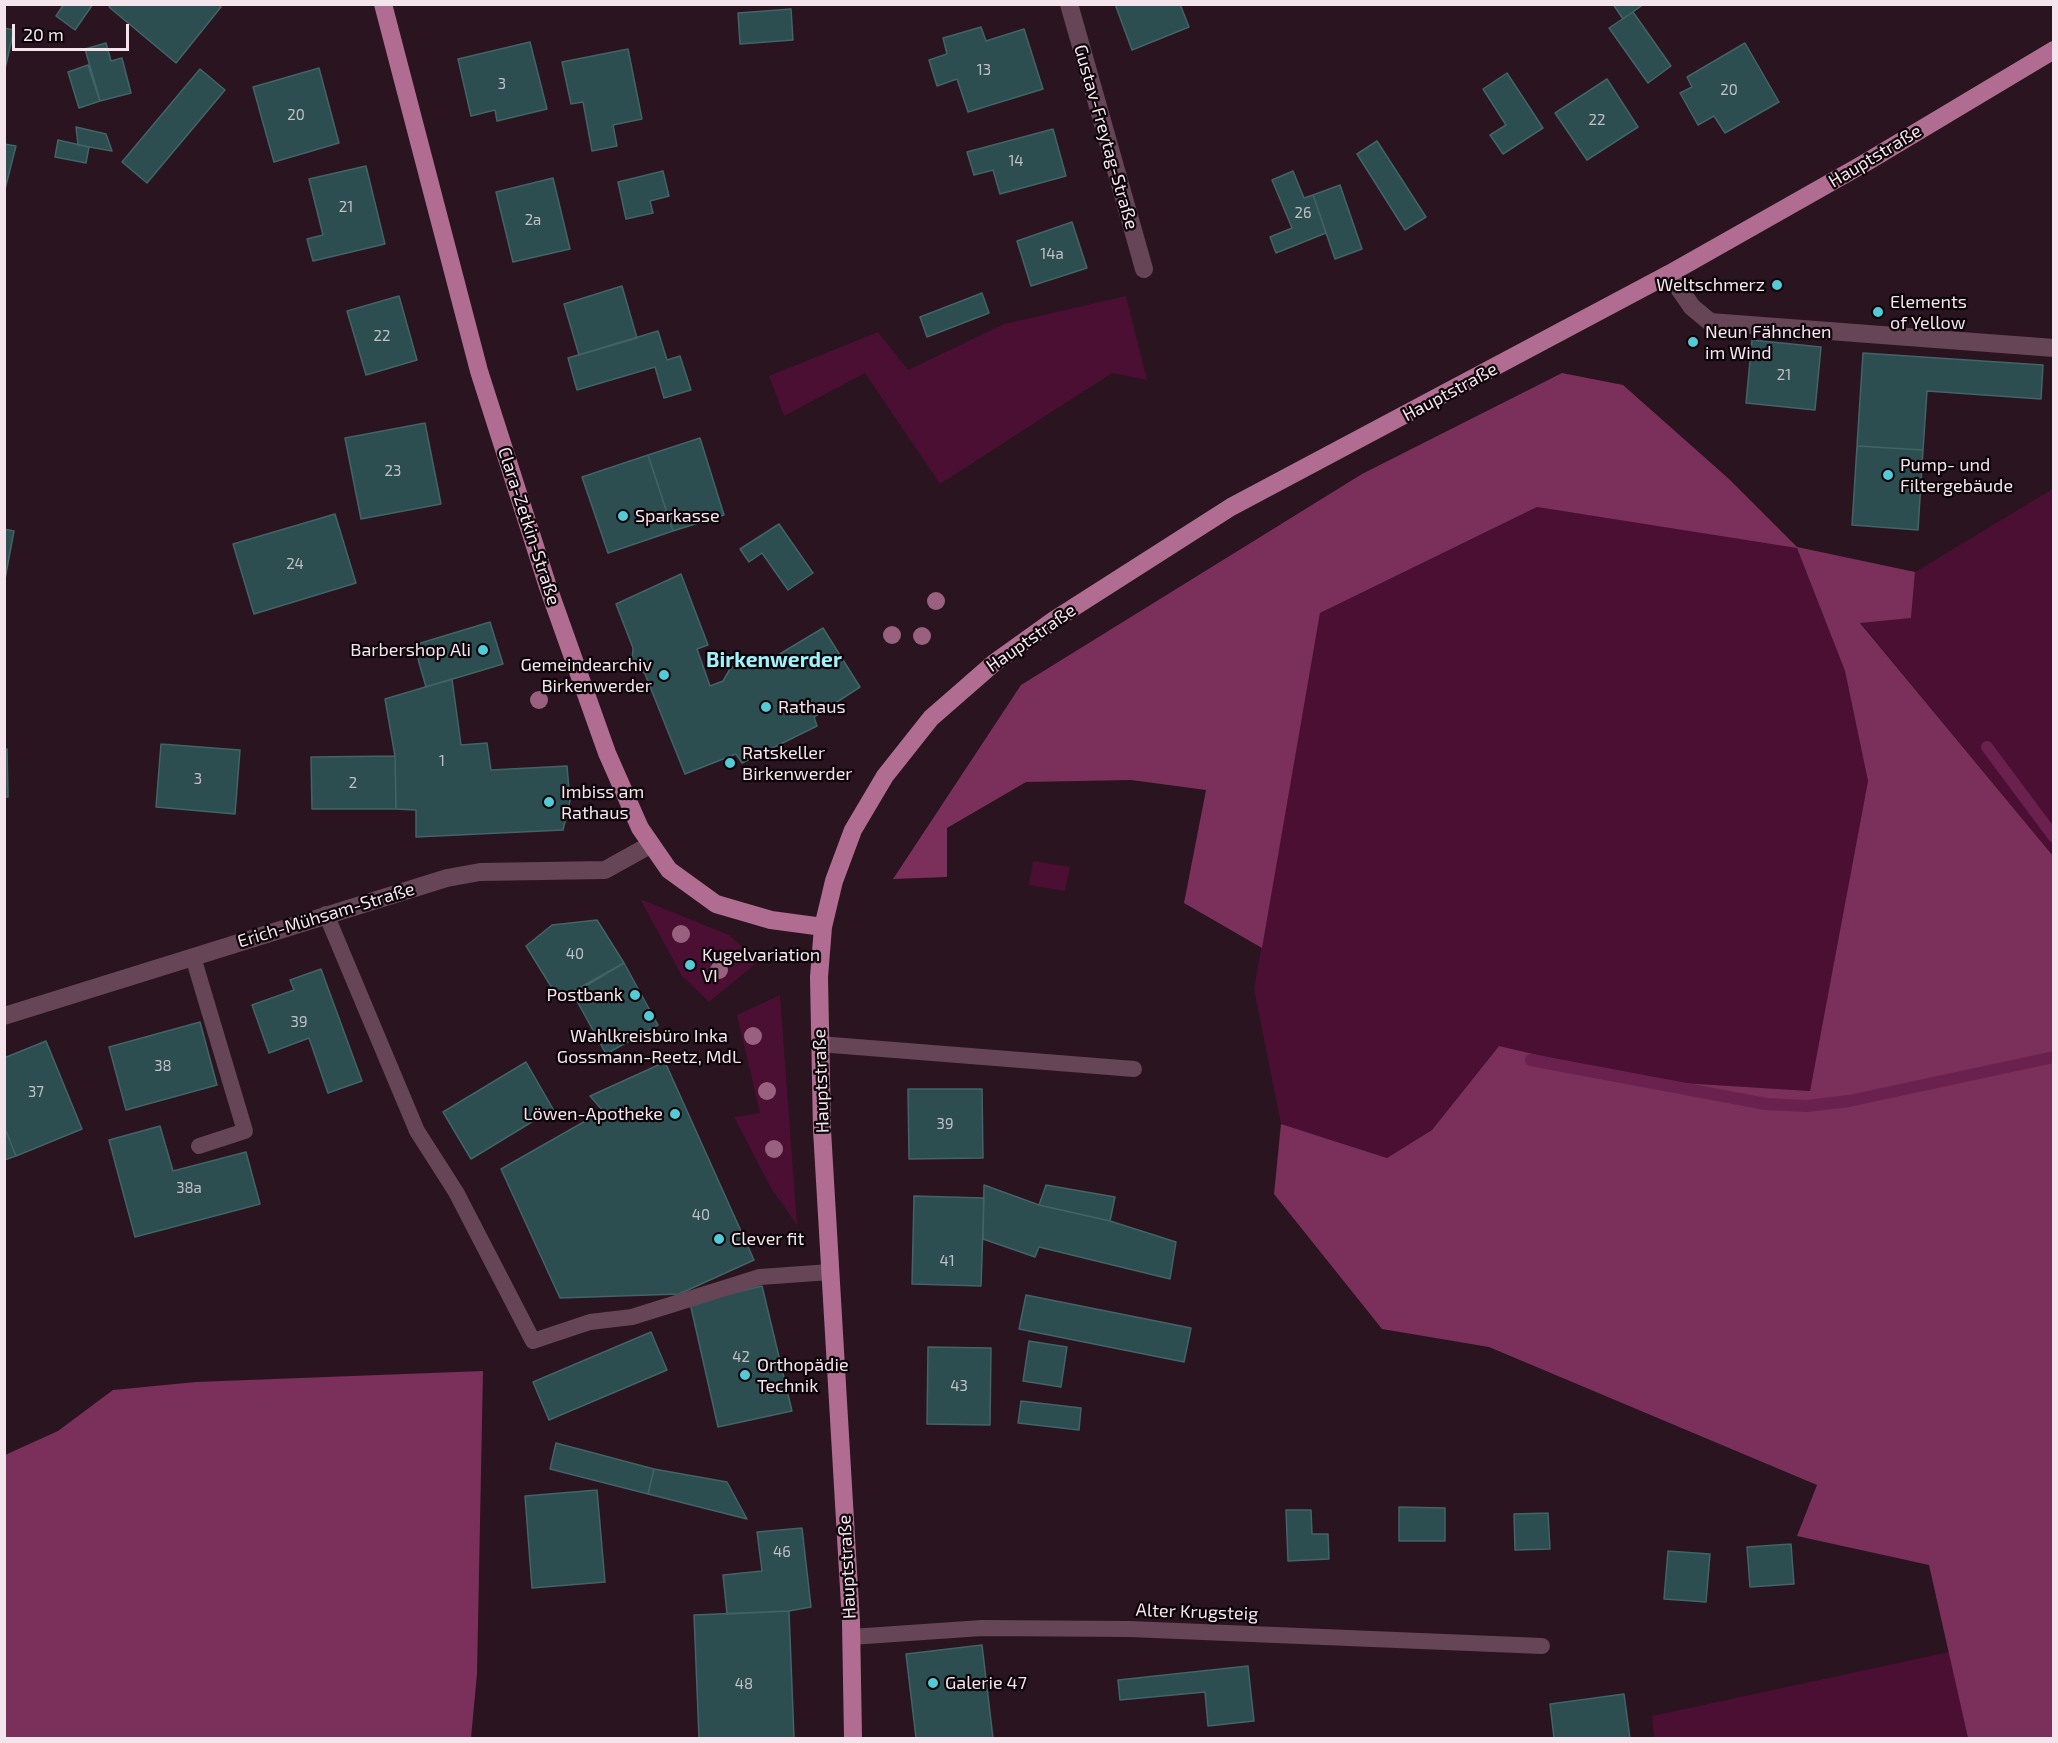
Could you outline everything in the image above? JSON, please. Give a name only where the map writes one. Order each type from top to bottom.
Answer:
[{"type":"main road","name":"Clara-Zetkin-Straße","points":[[382,4],[479,371],[548,587],[626,800],[650,845],[669,870],[716,904],[771,920],[823,927]]},
{"type":"main road","name":"Hauptstraße","points":[[853,1738],[851,1637],[819,1044],[819,977],[823,927],[834,881],[847,845],[874,792],[931,718],[994,663],[1054,620],[1231,507],[1669,274],[1865,163],[2054,50]]},
{"type":"street","name":"Gustav-Freytag-Straße","points":[[1069,4],[1144,269]]},
{"type":"street","points":[[1669,274],[1692,307],[1710,322],[2054,348]]},
{"type":"street","name":"Erich-Mühsam-Straße","points":[[4,1017],[326,914],[447,878],[480,872],[605,870],[650,845]]},
{"type":"lane","points":[[326,914],[417,1131],[456,1192],[533,1341],[590,1322],[632,1317],[760,1277],[830,1272]]},
{"type":"lane","points":[[193,957],[245,1131],[199,1146]]},
{"type":"lane","points":[[819,1044],[1134,1069]]},
{"type":"lane","name":"Alter Krugsteig","points":[[851,1637],[982,1628],[1130,1629],[1542,1646]]},
{"type":"shaded area","points":[[1126,296],[1147,380],[1112,373],[940,484],[865,373],[784,416],[769,376],[878,332],[908,370],[1004,324]]},
{"type":"shaded area","points":[[1562,373],[1623,385],[1729,479],[1797,547],[1915,572],[1911,618],[1860,623],[2053,856],[2053,1738],[1968,1738],[1929,1565],[1797,1536],[1817,1485],[1489,1347],[1382,1329],[1274,1194],[1281,1124],[1387,1158],[1432,1130],[1499,1046],[1650,1081],[1810,1091],[1868,781],[1845,671],[1797,548],[1537,507],[1320,613],[1262,948],[1184,903],[1206,790],[1131,780],[1026,782],[947,828],[947,877],[893,879],[1021,685],[1362,474]]},
{"type":"shaded area","points":[[2053,490],[2053,856],[1860,622],[1911,618],[1915,572]]},
{"type":"shaded area","points":[[1537,507],[1797,547],[1845,671],[1868,781],[1810,1091],[1650,1081],[1499,1046],[1432,1130],[1387,1158],[1281,1124],[1254,989],[1320,613]]},
{"type":"shaded area","points":[[1033,861],[1070,867],[1065,891],[1029,885]]},
{"type":"shaded area","points":[[640,899],[729,935],[759,961],[709,1002],[682,976]]},
{"type":"shaded area","points":[[780,995],[797,1225],[771,1188],[734,1117],[760,1113],[737,1015]]},
{"type":"shaded area","points":[[483,1371],[477,1674],[471,1738],[5,1738],[5,1455],[58,1431],[113,1390],[196,1382]]},
{"type":"shaded area","points":[[1949,1652],[1968,1738],[1654,1738],[1652,1716]]},
{"type":"building","points":[[64,4],[93,4],[75,30],[56,16]]},
{"type":"building","points":[[111,4],[218,4],[221,7],[176,63],[109,7]]},
{"type":"building","points":[[1115,4],[1180,4],[1189,27],[1132,50]]},
{"type":"building","points":[[1613,4],[1644,4],[1623,19]]},
{"type":"building","points":[[791,9],[793,40],[740,44],[738,13]]},
{"type":"building","points":[[1633,12],[1671,66],[1648,83],[1609,28]]},
{"type":"building","points":[[981,27],[986,41],[1024,29],[1043,89],[968,112],[957,79],[937,86],[929,60],[947,54],[943,38]]},
{"type":"building","points":[[4,28],[14,30],[4,73]]},
{"type":"building","points":[[530,42],[547,109],[497,121],[495,110],[471,116],[458,59]]},
{"type":"building","points":[[106,43],[111,61],[122,58],[131,93],[100,101],[85,49]]},
{"type":"building","points":[[1745,43],[1779,102],[1725,133],[1714,116],[1698,125],[1680,93],[1692,87],[1687,77]]},
{"type":"building","points":[[628,49],[642,119],[613,125],[617,146],[592,151],[583,102],[571,104],[562,62]]},
{"type":"building","points":[[88,65],[100,101],[79,108],[68,72]]},
{"type":"building","points":[[319,68],[339,143],[274,162],[253,87]]},
{"type":"building","points":[[200,69],[225,90],[147,183],[122,162]]},
{"type":"building","points":[[1507,73],[1543,128],[1503,154],[1490,135],[1506,125],[1483,89]]},
{"type":"building","points":[[1607,79],[1638,127],[1587,160],[1555,113]]},
{"type":"building","points":[[76,127],[106,134],[112,151],[78,145]]},
{"type":"building","points":[[1053,129],[1066,176],[1000,194],[993,170],[974,175],[967,152]]},
{"type":"building","points":[[58,140],[89,147],[86,163],[55,157]]},
{"type":"building","points":[[1377,141],[1426,217],[1405,230],[1357,154]]},
{"type":"building","points":[[4,144],[16,146],[4,193]]},
{"type":"building","points":[[366,166],[385,244],[313,261],[307,239],[323,235],[309,179]]},
{"type":"building","points":[[663,171],[669,196],[650,201],[653,213],[626,219],[618,182]]},
{"type":"building","points":[[1293,171],[1304,198],[1313,195],[1326,233],[1276,253],[1270,237],[1292,228],[1272,180]]},
{"type":"building","points":[[553,178],[570,249],[513,262],[496,192]]},
{"type":"building","points":[[1340,185],[1362,249],[1335,259],[1313,195]]},
{"type":"building","points":[[1072,222],[1087,268],[1031,286],[1017,241]]},
{"type":"building","points":[[622,286],[637,338],[579,355],[564,304]]},
{"type":"building","points":[[982,293],[989,313],[927,337],[920,317]]},
{"type":"building","points":[[399,296],[417,360],[366,375],[347,311]]},
{"type":"building","points":[[658,331],[667,360],[680,356],[691,390],[664,398],[655,367],[577,390],[568,358]]},
{"type":"building","points":[[1752,340],[1821,347],[1815,410],[1746,403]]},
{"type":"building","points":[[1863,353],[2043,365],[2041,399],[1927,391],[1923,450],[1857,446]]},
{"type":"building","points":[[425,423],[441,504],[361,519],[345,438]]},
{"type":"building","points":[[700,438],[724,515],[673,531],[648,455]]},
{"type":"building","name":"Pump- und Filtergebäude","points":[[1857,446],[1923,450],[1918,530],[1852,525]]},
{"type":"building","points":[[648,455],[673,531],[608,553],[582,477]]},
{"type":"building","points":[[335,514],[356,583],[254,614],[233,544]]},
{"type":"building","points":[[779,524],[813,573],[788,590],[762,553],[749,562],[740,549]]},
{"type":"building","points":[[4,529],[14,531],[4,584]]},
{"type":"building","points":[[681,574],[708,645],[697,649],[710,686],[723,681],[730,669],[743,661],[768,661],[823,628],[860,687],[814,717],[817,726],[742,763],[736,754],[685,774],[645,674],[632,662],[633,648],[616,604]]},
{"type":"building","points":[[490,622],[503,664],[426,687],[414,645]]},
{"type":"building","points":[[452,679],[461,745],[487,743],[491,770],[567,766],[570,801],[563,830],[416,837],[416,810],[396,809],[395,756],[385,699]]},
{"type":"building","points":[[161,744],[240,750],[235,814],[156,807]]},
{"type":"building","points":[[4,749],[7,749],[8,797],[4,797]]},
{"type":"building","points":[[395,756],[396,809],[312,809],[311,757]]},
{"type":"building","points":[[597,920],[624,963],[560,1001],[526,946],[552,925]]},
{"type":"building","points":[[624,963],[658,1025],[606,1054],[572,992]]},
{"type":"building","points":[[321,969],[362,1081],[328,1093],[309,1038],[269,1053],[252,1005],[294,990],[290,980]]},
{"type":"building","points":[[200,1022],[217,1085],[126,1110],[109,1047]]},
{"type":"building","points":[[46,1041],[82,1129],[16,1156],[4,1126],[4,1058]]},
{"type":"building","points":[[526,1062],[553,1109],[471,1159],[443,1112]]},
{"type":"building","points":[[665,1062],[754,1260],[679,1294],[560,1298],[501,1169],[603,1111],[590,1096]]},
{"type":"building","points":[[908,1089],[982,1089],[983,1158],[909,1159]]},
{"type":"building","points":[[4,1126],[16,1156],[4,1160]]},
{"type":"building","points":[[160,1126],[173,1171],[246,1152],[260,1204],[135,1237],[109,1140]]},
{"type":"building","points":[[984,1185],[1039,1205],[1110,1221],[1176,1242],[1170,1279],[1039,1247],[1035,1257],[983,1239]]},
{"type":"building","points":[[1046,1185],[1115,1197],[1110,1221],[1039,1205]]},
{"type":"building","points":[[914,1196],[984,1198],[981,1286],[912,1284]]},
{"type":"building","points":[[762,1286],[792,1411],[718,1427],[690,1303]]},
{"type":"building","points":[[1026,1295],[1191,1328],[1184,1362],[1019,1329]]},
{"type":"building","points":[[651,1332],[667,1370],[549,1420],[533,1382]]},
{"type":"building","points":[[1029,1341],[1067,1347],[1061,1387],[1023,1381]]},
{"type":"building","points":[[928,1347],[991,1348],[990,1425],[927,1424]]},
{"type":"building","points":[[1021,1401],[1081,1408],[1079,1430],[1018,1423]]},
{"type":"building","points":[[556,1443],[654,1469],[648,1494],[550,1469]]},
{"type":"building","points":[[654,1469],[727,1482],[747,1519],[648,1494]]},
{"type":"building","points":[[597,1490],[605,1582],[532,1588],[525,1496]]},
{"type":"building","points":[[1399,1507],[1445,1508],[1445,1541],[1399,1541]]},
{"type":"building","points":[[1286,1510],[1311,1510],[1312,1534],[1328,1534],[1329,1559],[1288,1561]]},
{"type":"building","points":[[1548,1513],[1550,1549],[1515,1550],[1514,1514]]},
{"type":"building","points":[[802,1528],[811,1607],[789,1611],[727,1614],[723,1575],[762,1571],[757,1532]]},
{"type":"building","points":[[1791,1544],[1794,1584],[1750,1587],[1747,1547]]},
{"type":"building","points":[[1668,1551],[1710,1554],[1706,1602],[1664,1599]]},
{"type":"building","points":[[789,1611],[794,1738],[699,1738],[694,1615]]},
{"type":"building","points":[[982,1645],[993,1738],[916,1738],[906,1654]]},
{"type":"building","points":[[1248,1666],[1254,1721],[1208,1726],[1205,1692],[1120,1700],[1118,1680]]},
{"type":"building","points":[[1624,1694],[1630,1738],[1554,1738],[1550,1704]]},
{"type":"waterway","points":[[1987,747],[2054,837]]},
{"type":"waterway","points":[[1531,1060],[1766,1104],[1807,1106],[1849,1101],[2054,1057]]},
{"type":"place","name":"Weltschmerz","points":[[1777,285]]},
{"type":"place","name":"Elements of Yellow","points":[[1878,312]]},
{"type":"place","name":"Neun Fähnchen im Wind","points":[[1693,342]]},
{"type":"place","name":"Pump- und Filtergebäude","points":[[1888,475]]},
{"type":"place","name":"Sparkasse","points":[[623,516]]},
{"type":"place","name":"Barbershop Ali","points":[[483,650]]},
{"type":"place","name":"Gemeindearchiv Birkenwerder","points":[[664,675]]},
{"type":"place","name":"Rathaus","points":[[766,707]]},
{"type":"place","name":"Ratskeller Birkenwerder","points":[[730,763]]},
{"type":"place","name":"Imbiss am Rathaus","points":[[549,802]]},
{"type":"place","name":"Kugelvariation VI","points":[[690,965]]},
{"type":"place","name":"Postbank","points":[[635,995]]},
{"type":"place","name":"Wahlkreisbüro Inka Gossmann-Reetz, MdL","points":[[649,1016]]},
{"type":"place","name":"Löwen-Apotheke","points":[[675,1114]]},
{"type":"place","name":"Clever fit","points":[[719,1239]]},
{"type":"place","name":"Orthopädie Technik","points":[[745,1375]]},
{"type":"place","name":"Galerie 47","points":[[933,1683]]},
{"type":"district","name":"Birkenwerder","points":[[774,660]]}]
